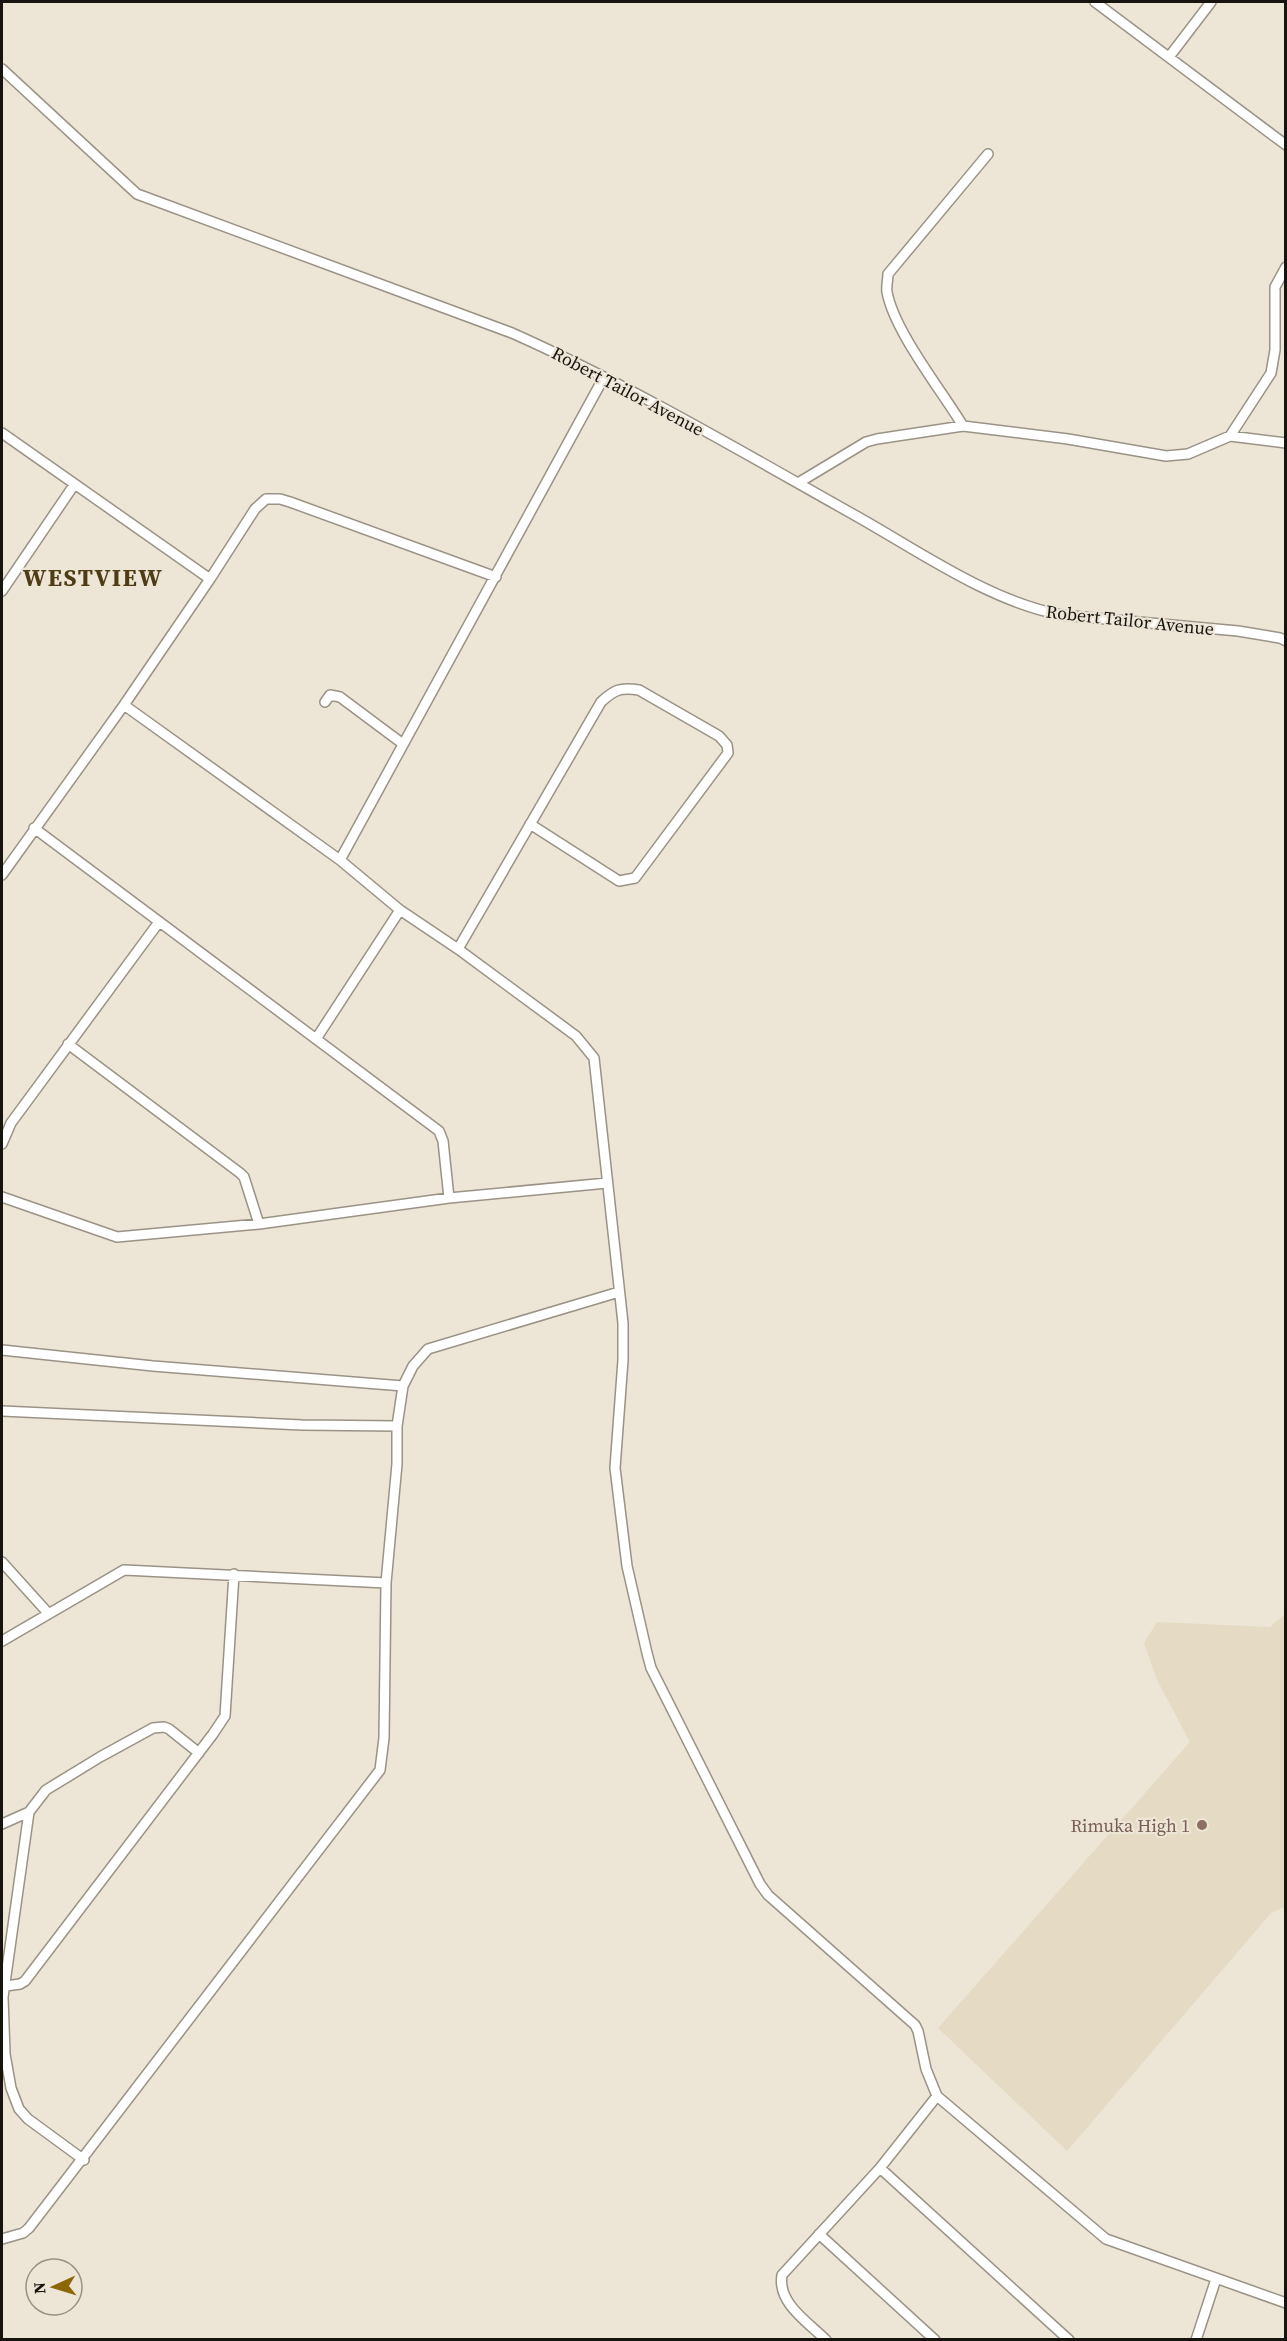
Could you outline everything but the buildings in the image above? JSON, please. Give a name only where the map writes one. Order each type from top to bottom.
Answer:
[{"type":"street","points":[[1095,2],[1286,145]]},
{"type":"street","points":[[1169,57],[1211,2]]},
{"type":"street","name":"Robert Tailor Avenue","points":[[2,69],[137,194],[512,333],[604,376],[940,564],[1011,600],[1036,610],[1062,615],[1238,631],[1286,641]]},
{"type":"street","points":[[963,426],[912,346],[894,313],[886,290],[888,274],[988,154]]},
{"type":"street","points":[[1230,436],[1271,373],[1275,350],[1275,287],[1286,267]]},
{"type":"street","points":[[340,860],[604,376]]},
{"type":"street","points":[[798,483],[866,442],[963,426],[1068,439],[1166,456],[1188,454],[1230,436],[1286,443]]},
{"type":"street","points":[[2,433],[210,579]]},
{"type":"street","points":[[2,591],[74,485]]},
{"type":"street","points":[[2,875],[124,705],[255,509],[266,499],[280,499],[496,577]]},
{"type":"street","points":[[458,949],[530,824],[601,702],[613,691],[628,688],[639,690],[719,736],[727,745],[728,753],[635,878],[619,881],[530,824]]},
{"type":"street","points":[[325,702],[330,695],[340,697],[404,744]]},
{"type":"street","points":[[124,705],[340,860],[400,910],[458,949],[576,1036],[594,1058],[623,1323],[623,1360],[615,1468],[627,1566],[651,1668],[760,1884],[768,1895],[915,2025],[926,2069],[937,2096],[1106,2239],[1286,2303]]},
{"type":"street","points":[[34,828],[439,1131],[449,1198]]},
{"type":"street","points":[[316,1039],[400,910]]},
{"type":"street","points":[[2,1144],[12,1123],[159,922]]},
{"type":"street","points":[[68,1044],[240,1173],[244,1177],[259,1224]]},
{"type":"street","points":[[2,1197],[117,1237],[259,1224],[449,1198],[607,1184]]},
{"type":"street","points":[[2,2239],[23,2233],[30,2228],[380,1770],[383,1752],[386,1583],[397,1464],[397,1426],[403,1386],[417,1361],[428,1349],[620,1292]]},
{"type":"street","points":[[2,1350],[153,1366],[403,1386]]},
{"type":"street","points":[[2,1411],[302,1425],[397,1426]]},
{"type":"street","points":[[2,1562],[48,1613]]},
{"type":"street","points":[[2,1641],[123,1570],[386,1583]]},
{"type":"street","points":[[6,1986],[25,1981],[220,1725],[227,1709],[234,1574]]},
{"type":"street","points":[[2,1824],[29,1812],[46,1790],[99,1756],[153,1728],[169,1729],[199,1753]]},
{"type":"street","points":[[29,1812],[2,2009],[5,2054],[14,2099],[28,2119],[84,2160]]},
{"type":"street","points":[[826,2340],[784,2298],[782,2275],[880,2168],[937,2096]]},
{"type":"street","points":[[880,2168],[1069,2340]]},
{"type":"street","points":[[819,2234],[935,2340]]},
{"type":"street","points":[[1196,2340],[1216,2279]]},
{"type":"shaded area","name":"Rimuka High 1","points":[[1285,1614],[1285,1907],[1272,1912],[1067,2151],[938,2028],[1190,1742],[1157,1680],[1144,1643],[1157,1622],[1270,1627]]},
{"type":"place","name":"Rimuka High 1","points":[[1202,1825]]},
{"type":"district","name":"WESTVIEW","points":[[93,577]]}]
